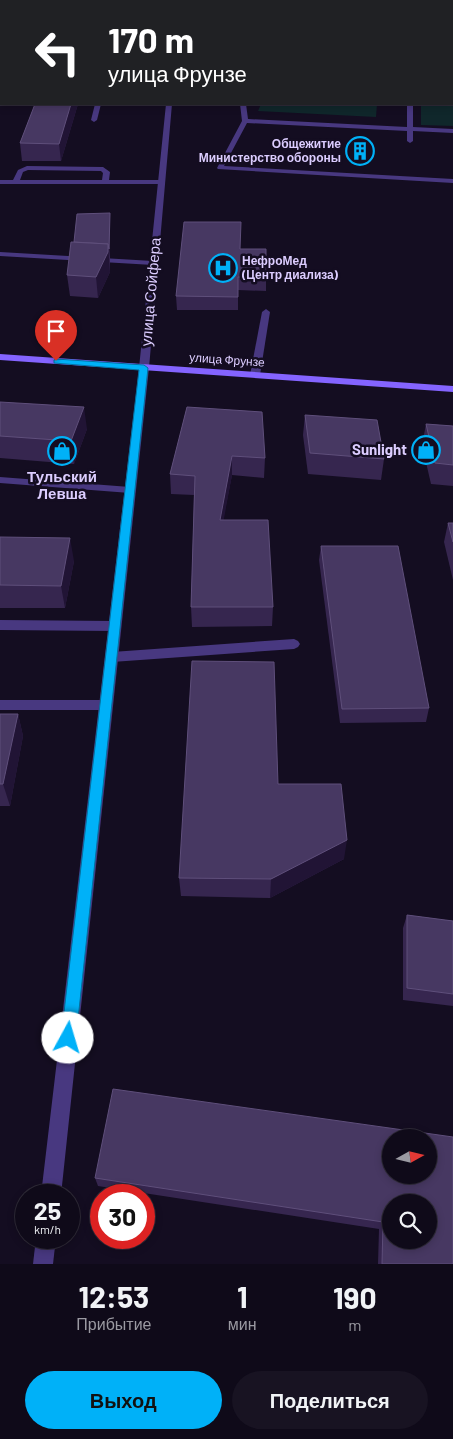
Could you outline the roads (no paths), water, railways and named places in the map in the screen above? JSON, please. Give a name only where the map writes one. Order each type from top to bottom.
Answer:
[{"type":"street","points":[[94,120],[98,105]]},
{"type":"street","name":"улица Сойфера","points":[[52,1184],[144,368],[169,105]]},
{"type":"street","points":[[243,105],[245,120],[220,168],[409,175],[453,181]]},
{"type":"street","points":[[410,105],[410,141]]},
{"type":"street","points":[[245,120],[453,131]]},
{"type":"street","points":[[16,182],[20,171],[27,168],[86,168],[103,169],[107,172],[105,182]]},
{"type":"street","points":[[0,182],[161,182]]},
{"type":"street","points":[[0,254],[154,263]]},
{"type":"street","points":[[255,375],[266,312]]},
{"type":"street","name":"улица Фрунзе","points":[[0,357],[453,389]]},
{"type":"street","points":[[0,480],[130,490]]},
{"type":"street","points":[[0,625],[114,626]]},
{"type":"street","points":[[112,657],[294,644]]},
{"type":"street","points":[[0,704],[106,705]]},
{"type":"street","points":[[43,1264],[45,1249]]},
{"type":"place","name":"Общежитие Министерство обороны","points":[[360,151]]},
{"type":"place","name":"НефроМед (Центр диализа)","points":[[223,268]]},
{"type":"place","name":"Sunlight","points":[[426,450]]},
{"type":"place","name":"Тульский Левша","points":[[62,451]]}]
